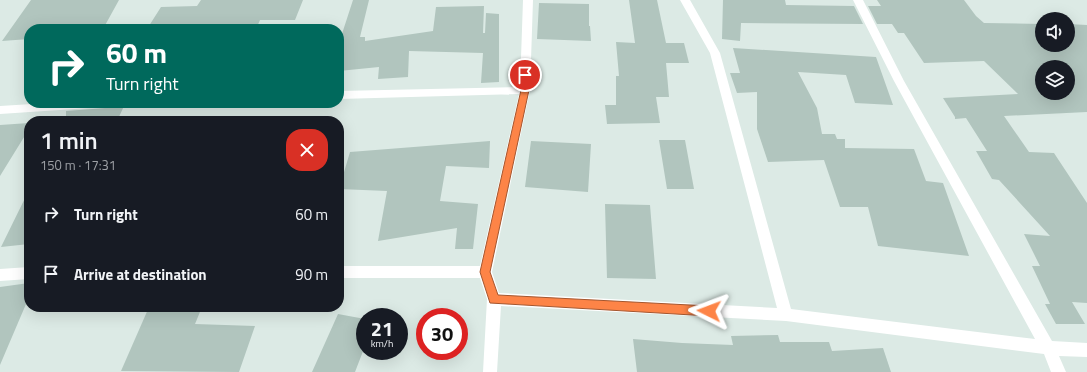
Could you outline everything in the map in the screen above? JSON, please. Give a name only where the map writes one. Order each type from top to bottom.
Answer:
[{"type":"street","points":[[490,372],[494,299],[485,272],[525,90],[528,0]]},
{"type":"street","points":[[685,0],[715,53],[786,315]]},
{"type":"street","points":[[858,0],[899,81],[1048,348],[1059,372]]},
{"type":"street","points":[[344,95],[525,90]]},
{"type":"street","points":[[0,110],[30,108]]},
{"type":"street","points":[[344,272],[485,272]]},
{"type":"street","points":[[0,275],[24,273]]},
{"type":"street","points":[[494,299],[786,315],[1048,348],[1087,350]]},
{"type":"building","points":[[31,0],[119,0],[106,24],[24,24],[24,39],[2,41]]},
{"type":"building","points":[[201,0],[303,0],[295,20],[260,20],[258,24],[150,24],[161,7],[197,6]]},
{"type":"building","points":[[353,0],[369,0],[360,37],[365,37],[365,41],[433,31],[436,7],[484,6],[483,33],[485,33],[486,13],[499,14],[499,82],[481,83],[483,53],[409,51],[408,77],[378,79],[379,67],[344,70],[344,28]]},
{"type":"building","points":[[629,0],[657,0],[666,43],[684,43],[689,63],[666,63],[669,97],[656,97],[660,123],[607,124],[605,105],[616,105],[616,76],[619,76],[616,42],[635,43]]},
{"type":"building","points":[[723,0],[785,0],[786,5],[854,6],[863,24],[741,23],[740,41],[722,39]]},
{"type":"building","points":[[877,0],[964,0],[976,16],[984,23],[1035,24],[1035,52],[1075,52],[1075,24],[1087,25],[1087,112],[1004,116],[1029,152],[1054,153],[1087,203],[1087,303],[1072,302],[1085,324],[1056,324],[1045,304],[1050,304],[1032,266],[1040,266],[1024,234],[1050,236],[999,180],[992,179],[976,151],[987,151],[966,118],[955,119],[943,98],[1018,94],[984,61],[924,63],[904,33],[898,33],[892,24],[877,24],[868,6],[881,6]]},
{"type":"building","points":[[539,3],[589,4],[591,41],[537,39]]},
{"type":"building","points":[[733,48],[876,57],[893,105],[855,103],[846,75],[798,72],[817,108],[822,134],[835,134],[837,139],[845,139],[845,148],[914,149],[926,181],[943,183],[969,256],[878,246],[868,207],[840,207],[824,160],[768,162],[757,129],[757,92],[737,93],[730,73],[740,73]]},
{"type":"building","points":[[123,108],[119,116],[66,116],[66,111]]},
{"type":"building","points":[[24,123],[24,137],[0,176],[0,125]]},
{"type":"building","points":[[659,140],[685,140],[694,189],[667,189]]},
{"type":"building","points":[[490,141],[489,168],[446,166],[440,201],[478,204],[473,249],[455,249],[457,228],[378,241],[387,191],[344,189],[344,172],[350,152]]},
{"type":"building","points":[[531,141],[591,144],[588,192],[525,187]]},
{"type":"building","points":[[24,200],[24,245],[1,247]]},
{"type":"building","points":[[605,204],[650,205],[656,279],[607,278]]},
{"type":"building","points":[[24,284],[24,309],[0,365],[0,287]]},
{"type":"building","points":[[147,312],[200,312],[195,324],[255,326],[239,372],[121,371]]},
{"type":"building","points":[[338,314],[356,317],[356,360],[360,360],[355,372],[312,372]]},
{"type":"building","points":[[778,335],[780,342],[829,342],[832,351],[883,348],[891,372],[637,372],[633,339],[733,345],[731,336]]},
{"type":"route","points":[[525,75],[525,90],[485,272],[494,299],[709,311]]}]
